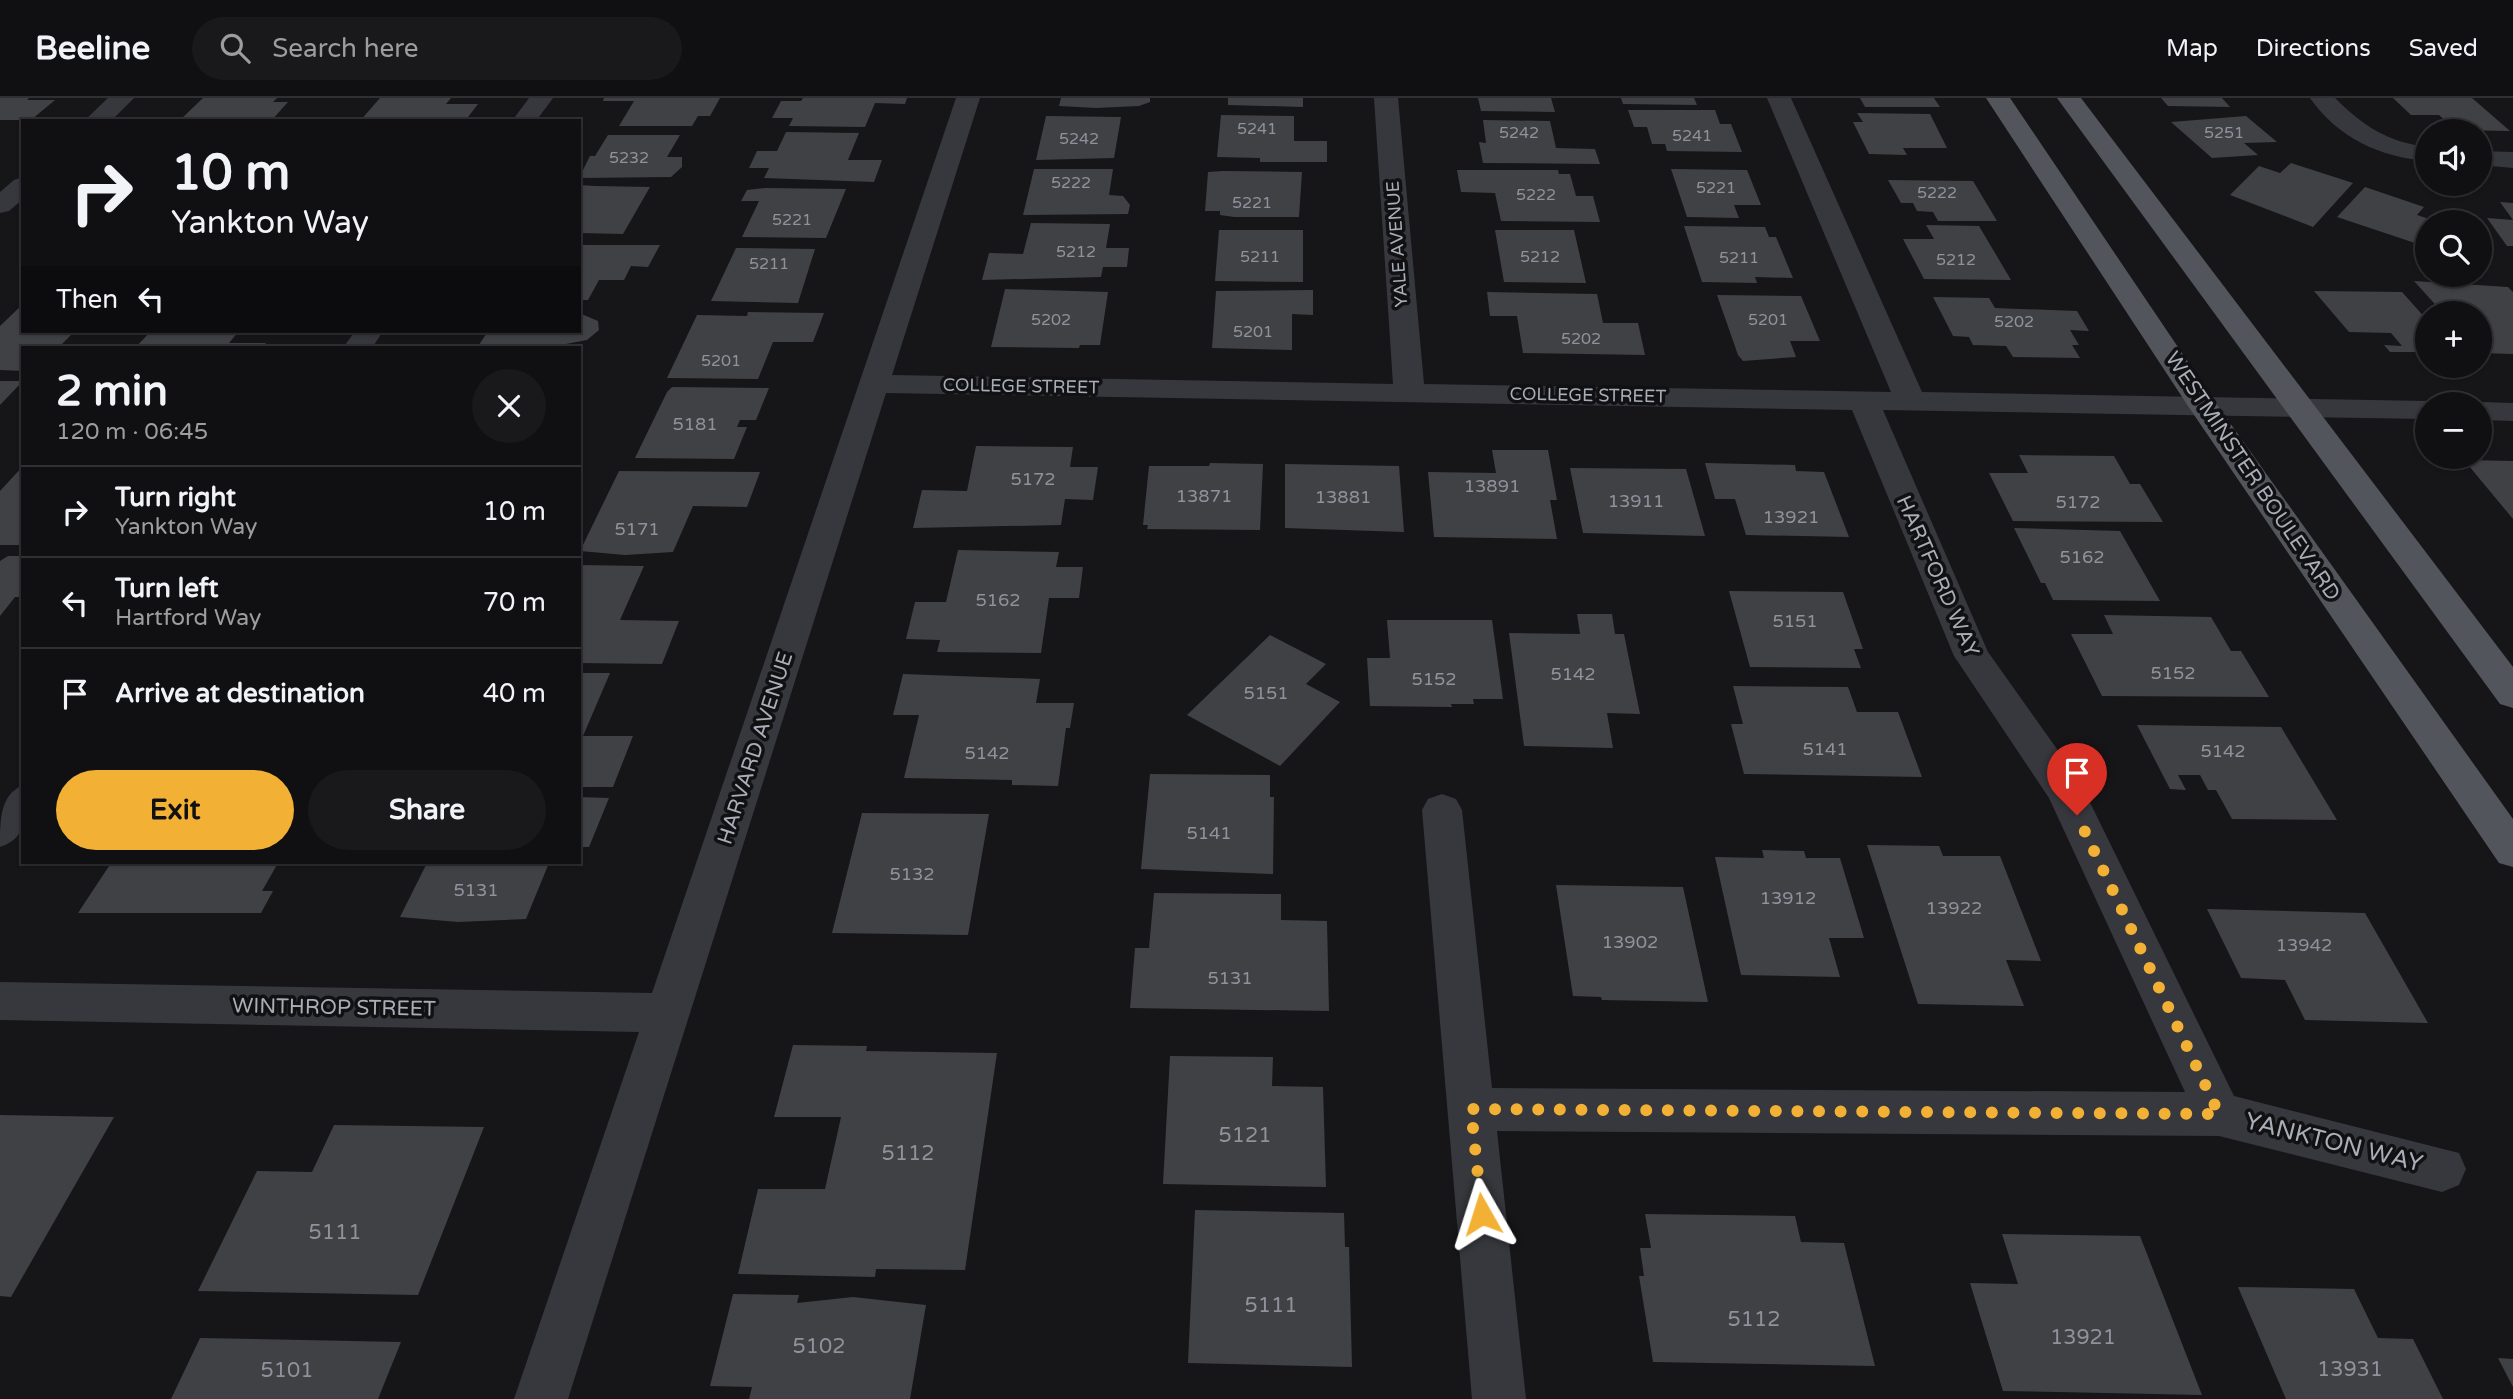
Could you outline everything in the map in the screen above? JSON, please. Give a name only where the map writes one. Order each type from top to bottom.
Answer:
[{"type":"main road","name":"WESTMINSTER BOULEVARD","points":[[1998,98],[2203,406],[2513,851]]},
{"type":"main road","points":[[2069,98],[2513,694]]},
{"type":"street","points":[[98,119],[122,98]]},
{"type":"street","points":[[525,119],[541,98]]},
{"type":"street","name":"HARVARD AVENUE","points":[[541,1399],[968,98]]},
{"type":"street","name":"YALE AVENUE","points":[[1385,98],[1409,391]]},
{"type":"street","points":[[1779,98],[1911,402]]},
{"type":"street","points":[[2322,98],[2356,132],[2388,149],[2415,152]]},
{"type":"street","points":[[2492,159],[2513,160]]},
{"type":"street","points":[[0,205],[21,187]]},
{"type":"street","name":"COLLEGE STREET","points":[[875,384],[2415,410]]},
{"type":"street","name":"HARTFORD WAY","points":[[1864,402],[1972,656],[2065,790],[2219,1114]]},
{"type":"street","points":[[2492,411],[2513,412]]},
{"type":"street","points":[[0,831],[21,803]]},
{"type":"street","points":[[1442,810],[1499,1399]]},
{"type":"street","name":"WINTHROP STREET","points":[[0,1001],[668,1013]]},
{"type":"street","name":"YANKTON WAY","points":[[1471,1109],[2219,1114],[2442,1168]]},
{"type":"building","points":[[0,98],[55,100],[32,119],[0,120]]},
{"type":"building","points":[[203,98],[277,98],[273,102],[288,102],[273,119],[181,119]]},
{"type":"building","points":[[380,98],[451,98],[446,104],[478,104],[467,119],[362,119]]},
{"type":"building","points":[[604,98],[720,98],[710,116],[698,116],[692,126],[619,126],[634,101],[603,101]]},
{"type":"building","points":[[803,98],[907,98],[905,104],[875,103],[865,127],[789,126],[793,118],[772,118],[781,101],[801,101]]},
{"type":"building","points":[[1061,98],[1150,98],[1150,102],[1139,106],[1096,108],[1059,106]]},
{"type":"building","points":[[1228,98],[1303,98],[1303,107],[1228,105]]},
{"type":"building","points":[[1478,98],[1551,98],[1555,112],[1481,111]]},
{"type":"building","points":[[1621,98],[1694,98],[1697,105],[1623,104]]},
{"type":"building","points":[[1860,98],[1934,98],[1940,107],[1865,107]]},
{"type":"building","points":[[2161,98],[2222,98],[2230,107],[2168,106]]},
{"type":"building","points":[[2393,98],[2472,98],[2510,131],[2492,131],[2492,119],[2444,119],[2439,115],[2411,115]]},
{"type":"building","points":[[1628,110],[1715,110],[1720,124],[1731,124],[1742,152],[1667,151],[1665,144],[1652,144],[1647,127],[1634,127]]},
{"type":"building","points":[[1857,113],[1930,114],[1947,148],[1903,148],[1907,155],[1869,154],[1853,122],[1863,122]]},
{"type":"building","points":[[1221,115],[1294,116],[1294,141],[1327,141],[1327,162],[1260,162],[1260,158],[1217,157]]},
{"type":"building","points":[[1046,116],[1121,117],[1114,158],[1036,160]]},
{"type":"building","points":[[2246,116],[2277,142],[2244,143],[2258,155],[2212,158],[2171,122]]},
{"type":"building","points":[[1483,120],[1550,121],[1556,148],[1595,149],[1600,164],[1483,163],[1479,142],[1486,143]]},
{"type":"building","points":[[786,132],[859,133],[848,160],[882,160],[874,182],[764,178],[769,168],[749,168],[757,151],[777,151]]},
{"type":"building","points":[[608,135],[680,135],[667,157],[682,157],[682,167],[671,177],[581,178],[590,156],[595,156]]},
{"type":"building","points":[[2291,163],[2353,183],[2313,227],[2230,195],[2259,166],[2280,173]]},
{"type":"building","points":[[1034,169],[1113,169],[1109,195],[1123,196],[1130,205],[1128,214],[1023,215]]},
{"type":"building","points":[[1671,169],[1747,170],[1761,205],[1734,205],[1739,218],[1687,217]]},
{"type":"building","points":[[1457,170],[1558,170],[1559,174],[1570,174],[1576,196],[1593,196],[1600,222],[1501,221],[1495,193],[1461,192]]},
{"type":"building","points":[[1208,172],[1302,172],[1299,217],[1234,217],[1220,215],[1220,211],[1205,211]]},
{"type":"building","points":[[1888,180],[1973,181],[1997,221],[1938,221],[1933,212],[1917,211],[1913,203],[1901,203]]},
{"type":"building","points":[[581,185],[650,187],[623,234],[581,233]]},
{"type":"building","points":[[2365,187],[2424,207],[2415,210],[2415,243],[2337,217]]},
{"type":"building","points":[[846,189],[826,238],[742,237],[759,201],[741,201],[747,190]]},
{"type":"building","points":[[2500,202],[2513,203],[2513,220]]},
{"type":"building","points":[[2492,218],[2513,220],[2513,246],[2507,246],[2492,225]]},
{"type":"building","points":[[1031,223],[1110,224],[1106,248],[1129,248],[1127,267],[1103,267],[1101,277],[982,280],[989,253],[1023,254]]},
{"type":"building","points":[[1926,225],[1979,226],[2011,280],[1924,279],[1903,239],[1934,239]]},
{"type":"building","points":[[1684,226],[1765,227],[1769,237],[1776,237],[1793,278],[1755,277],[1757,283],[1702,282]]},
{"type":"building","points":[[1219,230],[1303,230],[1303,282],[1215,281]]},
{"type":"building","points":[[1495,230],[1574,230],[1586,283],[1504,282]]},
{"type":"building","points":[[581,245],[660,245],[648,267],[631,266],[624,280],[599,280],[588,300],[581,300]]},
{"type":"building","points":[[736,248],[815,249],[798,303],[711,301]]},
{"type":"building","points":[[2419,287],[2508,287],[2513,292],[2513,354],[2492,353],[2492,301],[2432,301]]},
{"type":"building","points":[[1005,289],[1108,292],[1100,345],[1080,345],[1079,348],[991,347]]},
{"type":"building","points":[[1313,290],[1313,315],[1292,314],[1292,350],[1212,348],[1216,291]]},
{"type":"building","points":[[2314,291],[2402,292],[2415,307],[2415,352],[2390,352],[2384,345],[2402,346],[2391,333],[2349,332]]},
{"type":"building","points":[[1487,292],[1597,294],[1603,323],[1638,323],[1645,355],[1523,353],[1517,316],[1490,316]]},
{"type":"building","points":[[1717,295],[1801,296],[1820,341],[1790,341],[1796,357],[1743,361],[1738,355]]},
{"type":"building","points":[[1933,297],[1989,298],[1995,308],[2077,311],[2089,331],[2070,330],[2079,345],[2072,345],[2080,358],[2013,357],[2006,346],[1973,345],[1969,337],[1953,336]]},
{"type":"building","points":[[21,306],[21,333],[73,333],[60,346],[21,346],[21,371],[0,370],[0,326]]},
{"type":"building","points":[[748,312],[824,313],[813,342],[773,342],[758,379],[667,378],[697,315],[747,316]]},
{"type":"building","points":[[581,314],[598,321],[599,330],[587,340],[565,346],[478,346],[487,333],[581,333]]},
{"type":"building","points":[[149,333],[237,333],[229,343],[266,343],[264,346],[137,346]]},
{"type":"building","points":[[0,381],[21,381],[21,383],[0,405]]},
{"type":"building","points":[[672,387],[769,388],[756,420],[740,420],[737,427],[747,427],[734,459],[635,458],[667,392]]},
{"type":"building","points":[[976,446],[1073,447],[1070,467],[1098,467],[1093,500],[1065,499],[1061,525],[913,528],[922,490],[967,491]]},
{"type":"building","points":[[1492,450],[1548,450],[1557,500],[1550,500],[1557,539],[1434,537],[1428,472],[1496,473]]},
{"type":"building","points":[[2019,455],[2114,456],[2130,484],[2140,484],[2163,522],[2013,521],[1989,473],[2028,473]]},
{"type":"building","points":[[2492,461],[2513,461],[2513,519],[2471,469],[2492,469]]},
{"type":"building","points":[[1210,463],[1263,464],[1260,530],[1147,529],[1148,525],[1143,525],[1149,466],[1209,466]]},
{"type":"building","points":[[1705,463],[1795,465],[1796,471],[1824,472],[1849,537],[1746,535],[1735,499],[1715,499]]},
{"type":"building","points":[[1285,464],[1399,466],[1404,532],[1285,528]]},
{"type":"building","points":[[21,468],[21,545],[0,545],[0,491]]},
{"type":"building","points":[[1570,468],[1686,469],[1705,536],[1583,533]]},
{"type":"building","points":[[619,471],[760,472],[747,507],[693,506],[673,552],[625,555],[581,551]]},
{"type":"building","points":[[2014,528],[2120,531],[2160,601],[2053,600],[2045,583],[2041,583]]},
{"type":"building","points":[[958,550],[1059,552],[1056,567],[1083,567],[1079,598],[1049,598],[1041,653],[937,652],[940,640],[906,639],[915,602],[946,602]]},
{"type":"building","points":[[8,556],[21,556],[21,597],[15,597],[0,616],[0,561]]},
{"type":"building","points":[[581,565],[644,566],[620,620],[679,621],[662,664],[581,663]]},
{"type":"building","points":[[1729,591],[1843,592],[1863,649],[1854,649],[1861,668],[1750,667]]},
{"type":"building","points":[[1577,614],[1612,614],[1615,634],[1624,634],[1640,714],[1607,713],[1613,748],[1524,746],[1509,633],[1580,634]]},
{"type":"building","points":[[2104,615],[2211,617],[2231,651],[2241,651],[2269,697],[2102,696],[2071,634],[2113,634]]},
{"type":"building","points":[[1387,620],[1492,620],[1503,699],[1473,699],[1474,704],[1451,704],[1452,707],[1370,706],[1367,658],[1390,658]]},
{"type":"building","points":[[1270,635],[1326,664],[1306,684],[1340,702],[1280,766],[1187,715]]},
{"type":"building","points":[[581,673],[610,673],[583,736],[633,736],[613,787],[581,787]]},
{"type":"building","points":[[903,674],[1040,679],[1036,703],[1074,703],[1070,728],[1066,728],[1058,786],[1012,785],[1012,780],[904,778],[919,715],[893,715]]},
{"type":"building","points":[[1733,686],[1848,687],[1857,712],[1898,712],[1922,777],[1744,774],[1731,724],[1743,724]]},
{"type":"building","points":[[2137,725],[2281,727],[2337,820],[2232,819],[2216,790],[2208,790],[2200,775],[2178,775],[2186,790],[2170,789]]},
{"type":"building","points":[[1150,774],[1270,775],[1270,797],[1274,797],[1273,874],[1141,869]]},
{"type":"building","points":[[581,797],[609,798],[589,847],[581,847]]},
{"type":"building","points":[[862,813],[989,814],[968,935],[832,933]]},
{"type":"building","points":[[1867,845],[1939,846],[1943,856],[2000,856],[2041,961],[2006,960],[2024,1006],[1918,1004]]},
{"type":"building","points":[[1762,850],[1804,851],[1806,858],[1840,858],[1864,938],[1829,938],[1840,977],[1741,975],[1715,857],[1764,858]]},
{"type":"building","points":[[110,864],[277,864],[262,891],[273,891],[261,913],[78,913]]},
{"type":"building","points":[[426,864],[549,864],[526,919],[458,922],[400,917]]},
{"type":"building","points":[[1556,885],[1683,887],[1708,1002],[1602,1000],[1601,997],[1573,996]]},
{"type":"building","points":[[1154,893],[1281,894],[1281,920],[1327,921],[1329,1011],[1130,1008],[1135,948],[1149,948]]},
{"type":"building","points":[[2207,909],[2365,913],[2428,1023],[2305,1020],[2285,980],[2241,978]]},
{"type":"building","points":[[793,1045],[867,1046],[866,1051],[997,1053],[965,1270],[876,1269],[875,1277],[738,1274],[758,1189],[825,1189],[841,1117],[774,1117]]},
{"type":"building","points":[[1170,1056],[1273,1057],[1272,1086],[1323,1087],[1326,1187],[1163,1184]]},
{"type":"building","points":[[0,1115],[114,1117],[11,1297],[0,1296]]},
{"type":"building","points":[[334,1125],[484,1127],[418,1295],[198,1291],[257,1171],[312,1172]]},
{"type":"building","points":[[1195,1210],[1344,1213],[1345,1247],[1349,1247],[1352,1367],[1188,1363]]},
{"type":"building","points":[[1645,1214],[1795,1216],[1801,1242],[1844,1243],[1875,1366],[1653,1362],[1639,1276],[1644,1276],[1640,1248],[1651,1248]]},
{"type":"building","points":[[2002,1234],[2140,1236],[2202,1395],[2003,1391],[1970,1283],[2018,1284]]},
{"type":"building","points":[[2238,1287],[2354,1289],[2378,1338],[2413,1339],[2443,1399],[2286,1399]]},
{"type":"building","points":[[733,1294],[799,1295],[797,1303],[853,1297],[926,1305],[910,1399],[749,1399],[752,1387],[710,1386]]},
{"type":"building","points":[[200,1338],[401,1342],[378,1399],[171,1399]]},
{"type":"building","points":[[2498,1358],[2513,1359],[2513,1387]]},
{"type":"route","points":[[1482,1214],[1471,1109],[2219,1114],[2077,815]]}]
